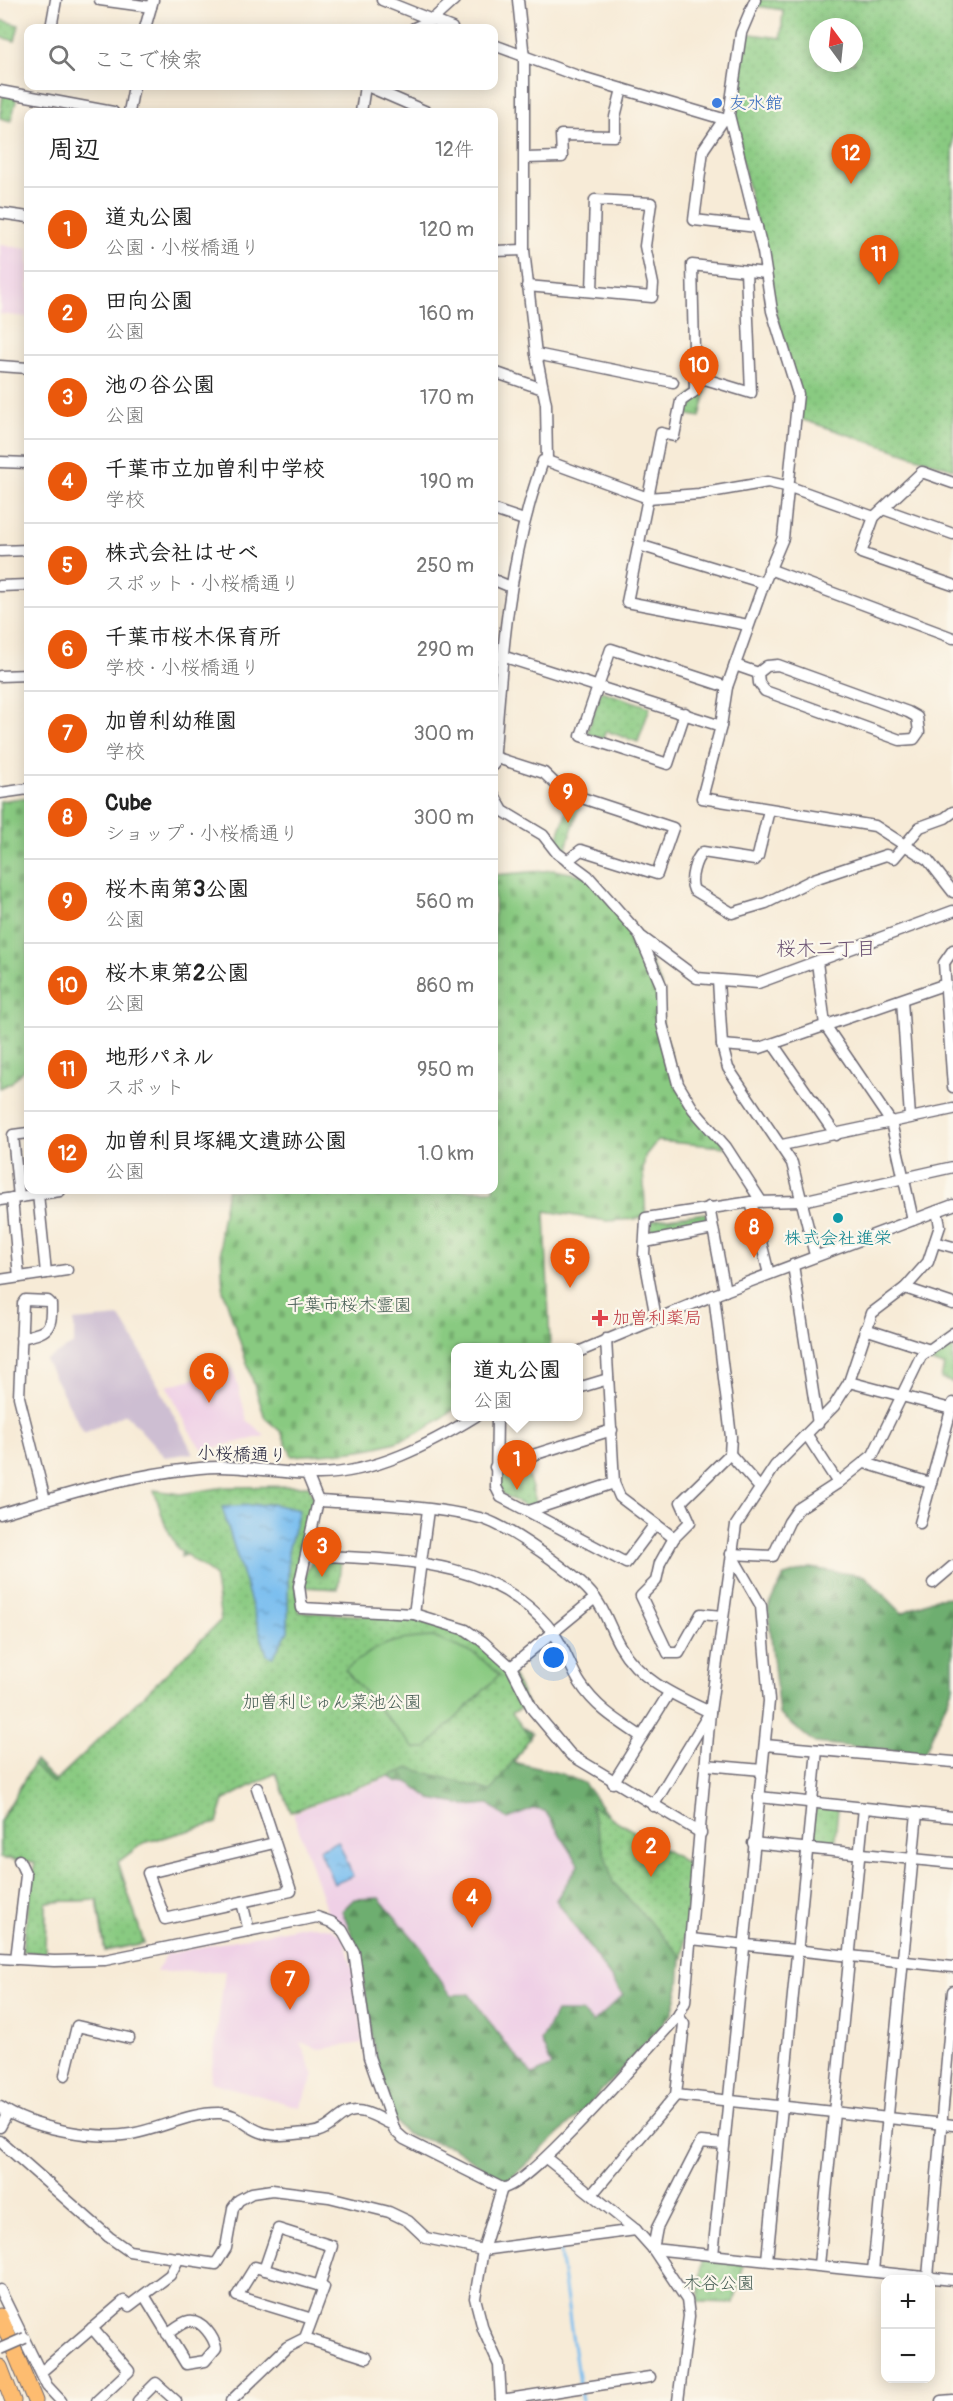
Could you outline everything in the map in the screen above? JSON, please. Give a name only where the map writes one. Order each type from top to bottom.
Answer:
[{"type":"highway","points":[[0,2316],[35,2401]]},
{"type":"highway","points":[[0,2367],[13,2401]]},
{"type":"street","points":[[52,24],[56,0]]},
{"type":"street","points":[[100,0],[152,4],[146,24]]},
{"type":"street","points":[[382,0],[442,24]]},
{"type":"street","points":[[423,24],[432,20],[454,0]]},
{"type":"street","points":[[518,0],[525,58],[524,250],[540,387],[546,404],[547,462]]},
{"type":"street","points":[[755,0],[741,33],[727,120],[757,228],[772,311],[798,394],[783,538],[769,569],[727,687],[721,726],[702,798],[874,826],[928,860],[953,892]]},
{"type":"street","points":[[498,47],[525,58],[727,120]]},
{"type":"street","points":[[525,158],[562,157],[561,135],[615,136],[615,117],[622,89]]},
{"type":"street","points":[[130,108],[133,90]]},
{"type":"street","points":[[362,108],[365,90]]},
{"type":"street","points":[[376,90],[418,108]]},
{"type":"street","points":[[0,91],[91,108]]},
{"type":"street","points":[[727,120],[703,150],[694,220],[757,228]]},
{"type":"street","points":[[527,286],[652,297],[653,284],[645,246],[651,202],[595,200],[592,291]]},
{"type":"street","points":[[0,213],[24,216]]},
{"type":"street","points":[[498,251],[524,250]]},
{"type":"street","points":[[748,625],[627,602],[661,433],[674,436],[681,401],[695,391],[692,265],[766,273]]},
{"type":"street","points":[[694,376],[751,393],[746,271]]},
{"type":"street","points":[[536,354],[673,382]]},
{"type":"street","points":[[0,366],[24,369]]},
{"type":"street","points":[[498,373],[540,387]]},
{"type":"street","points":[[498,706],[502,656],[499,635],[524,520],[543,461],[648,498],[699,494],[768,482],[790,487],[874,517]]},
{"type":"street","points":[[0,462],[24,463]]},
{"type":"street","points":[[953,483],[922,472],[874,517],[861,553],[953,585]]},
{"type":"street","points":[[883,509],[953,534]]},
{"type":"street","points":[[498,511],[524,520]]},
{"type":"street","points":[[639,544],[764,583]]},
{"type":"street","points":[[0,551],[24,550]]},
{"type":"street","points":[[769,569],[953,638]]},
{"type":"street","points":[[498,581],[511,586]]},
{"type":"street","points":[[0,586],[24,585]]},
{"type":"street","points":[[685,713],[668,764],[581,736],[611,649],[727,687]]},
{"type":"street","points":[[502,656],[721,726]]},
{"type":"street","points":[[735,665],[758,673]]},
{"type":"street","points":[[778,665],[908,712],[917,717],[919,732],[914,739],[900,740],[765,691],[759,683],[758,673],[768,666],[778,665]]},
{"type":"street","points":[[0,676],[24,675]]},
{"type":"street","points":[[498,758],[544,773],[564,792],[673,828],[657,874],[581,850],[567,861]]},
{"type":"street","points":[[0,793],[24,790]]},
{"type":"street","points":[[498,802],[503,811],[543,835],[557,853],[588,876],[639,934],[697,978],[758,983],[953,912]]},
{"type":"street","points":[[769,810],[758,856],[755,860],[703,852],[698,856],[692,882],[693,890],[732,913],[766,903],[814,879],[886,855],[894,858],[920,827],[945,818],[953,812]]},
{"type":"street","points":[[639,934],[661,985],[662,1024],[678,1084],[693,1109],[726,1147],[756,1201],[769,1274]]},
{"type":"street","points":[[953,950],[944,963],[953,1087]]},
{"type":"street","points":[[817,962],[825,1025],[891,1122],[913,1220]]},
{"type":"street","points":[[718,980],[723,1044],[728,1068],[792,1163],[815,1255]]},
{"type":"street","points":[[723,1044],[760,1048],[946,984]]},
{"type":"street","points":[[902,1000],[910,1118]]},
{"type":"street","points":[[773,1044],[836,1134]]},
{"type":"street","points":[[782,1145],[953,1109]]},
{"type":"street","points":[[19,1277],[13,1134],[24,1133]]},
{"type":"street","points":[[656,1318],[644,1254],[646,1218],[756,1201],[802,1201],[953,1167]]},
{"type":"street","points":[[0,1200],[32,1194]]},
{"type":"street","points":[[42,1194],[46,1273]]},
{"type":"street","points":[[583,1350],[656,1318],[815,1255],[953,1205]]},
{"type":"street","points":[[709,1207],[725,1291]]},
{"type":"street","points":[[0,1958],[105,1960],[317,1917],[331,1922],[342,1930],[354,1952],[369,2057],[392,2124],[404,2139],[501,2188],[507,2189],[519,2181],[546,2158],[678,2016],[685,2002],[710,1712],[736,1525],[775,1466],[818,1424],[849,1382],[872,1313],[905,1288],[928,1262],[940,1226],[937,1211]]},
{"type":"street","points":[[645,1242],[713,1229]]},
{"type":"street","points":[[935,1242],[953,1247]]},
{"type":"street","points":[[793,1265],[818,1424]]},
{"type":"street","points":[[0,1280],[67,1270]]},
{"type":"street","points":[[905,1288],[953,1304]]},
{"type":"street","points":[[714,1295],[731,1437],[730,1454],[681,1502],[690,1522],[674,1538],[660,1563],[656,1581],[640,1596],[668,1653],[679,1653],[701,1614],[722,1617]]},
{"type":"street","points":[[865,1329],[930,1350]]},
{"type":"street","points":[[731,1554],[773,1556],[789,1522],[798,1509],[838,1483],[873,1455],[921,1356],[953,1333]]},
{"type":"street","points":[[21,1338],[19,1397],[45,1500]]},
{"type":"street","points":[[606,1339],[614,1483],[620,1497],[674,1538]]},
{"type":"street","points":[[583,1387],[608,1379]]},
{"type":"street","points":[[849,1382],[952,1406],[920,1523]]},
{"type":"street","name":"小桜橋通り","points":[[0,1514],[105,1482],[202,1467],[307,1474],[356,1468],[397,1457],[434,1442],[468,1421]]},
{"type":"street","points":[[497,1421],[495,1487],[501,1497],[626,1563],[655,1524]]},
{"type":"street","points":[[495,1467],[612,1430]]},
{"type":"street","points":[[807,1435],[838,1483]]},
{"type":"street","points":[[941,1440],[953,1443]]},
{"type":"street","points":[[730,1454],[759,1487]]},
{"type":"street","points":[[865,1463],[930,1483]]},
{"type":"street","points":[[307,1474],[318,1501],[308,1555],[299,1586],[302,1608],[414,1614],[466,1630],[511,1667],[533,1710],[555,1739],[571,1755],[613,1783],[700,1833]]},
{"type":"street","points":[[529,1511],[614,1483]]},
{"type":"street","points":[[318,1501],[428,1510],[482,1518],[567,1569],[595,1598],[621,1647],[634,1665],[669,1693],[710,1712]]},
{"type":"street","points":[[414,1614],[428,1510]]},
{"type":"street","points":[[713,2255],[769,1701],[760,1606],[731,1554]]},
{"type":"street","points":[[308,1555],[421,1561],[464,1571],[515,1596],[538,1615],[554,1633],[580,1683],[593,1701],[609,1715],[642,1737]]},
{"type":"street","points":[[933,1583],[953,1566]]},
{"type":"street","points":[[511,1667],[595,1598]]},
{"type":"street","points":[[613,1783],[669,1693]]},
{"type":"street","points":[[652,1806],[710,1712]]},
{"type":"street","points":[[765,1745],[953,1762]]},
{"type":"street","points":[[767,2260],[817,1750]]},
{"type":"street","points":[[706,1765],[762,1770]]},
{"type":"street","points":[[257,1788],[291,1891],[165,1919],[148,1873],[274,1843]]},
{"type":"street","points":[[759,1797],[953,1817]]},
{"type":"street","points":[[819,2265],[864,1808]]},
{"type":"street","points":[[873,2271],[916,1813]]},
{"type":"street","points":[[753,1844],[953,1863]]},
{"type":"street","points":[[16,1959],[26,1875],[19,1860]]},
{"type":"street","points":[[242,1902],[249,1931]]},
{"type":"street","points":[[692,1939],[953,1967]]},
{"type":"street","points":[[928,2275],[953,1991]]},
{"type":"street","points":[[593,2193],[676,2095],[684,2024],[678,2016]]},
{"type":"street","points":[[65,2075],[77,2026],[129,2038]]},
{"type":"street","points":[[676,2095],[953,2125]]},
{"type":"street","points":[[0,2127],[4,2110],[32,2124],[105,2136],[131,2134],[202,2115],[222,2113],[238,2118],[256,2130],[272,2135],[322,2132],[330,2128],[344,2114],[353,2111],[366,2112],[392,2124]]},
{"type":"street","points":[[0,2141],[109,2237],[129,2251],[216,2264],[225,2248],[233,2208],[239,2200],[252,2193],[272,2190],[329,2197],[389,2212],[408,2221],[426,2238],[483,2250],[636,2230]]},
{"type":"street","points":[[652,2249],[657,2228],[701,2142],[724,2144]]},
{"type":"street","points":[[546,2158],[593,2193],[636,2230],[687,2300],[689,2316],[678,2401]]},
{"type":"street","points":[[501,2188],[483,2250],[475,2298],[483,2329],[499,2365],[501,2401],[650,2377]]},
{"type":"street","points":[[264,2270],[278,2229],[332,2246],[319,2286]]},
{"type":"street","points":[[652,2249],[910,2275]]},
{"type":"street","points":[[41,2372],[124,2301],[129,2306],[170,2275],[179,2258]]},
{"type":"street","points":[[231,2401],[287,2347],[305,2338],[324,2287],[255,2267],[237,2296],[312,2319]]},
{"type":"street","points":[[935,2278],[953,2280]]},
{"type":"street","points":[[0,2290],[47,2386],[61,2401]]},
{"type":"street","points":[[144,2295],[167,2334],[186,2364],[205,2361],[216,2348],[214,2339],[197,2322],[189,2321],[167,2334]]},
{"type":"street","points":[[92,2328],[129,2371],[97,2401]]},
{"type":"street","points":[[0,2349],[25,2338]]},
{"type":"street","points":[[305,2338],[367,2358]]},
{"type":"street","points":[[138,2401],[156,2383],[176,2401]]},
{"type":"street","points":[[941,2401],[953,2400]]},
{"type":"shaded area","points":[[0,245],[24,248],[24,317],[0,314]]},
{"type":"shaded area","points":[[120,1317],[141,1352],[193,1453],[165,1457],[126,1414],[84,1433],[45,1360],[74,1344],[74,1321]]},
{"type":"shaded area","points":[[233,1368],[247,1420],[265,1436],[204,1450],[194,1439],[167,1386]]},
{"type":"shaded area","points":[[406,1771],[557,1809],[644,1997],[524,2095],[367,1937],[330,1920],[293,1813]]},
{"type":"shaded area","points":[[308,1925],[331,1929],[343,1937],[356,1979],[363,2043],[319,2049],[300,2042],[314,2076],[300,2107],[210,2082],[225,1971],[156,1972],[167,1954]]},
{"type":"green space","points":[[758,0],[953,0],[953,469],[800,419],[732,116],[744,33],[781,38],[783,10],[756,6]]},
{"type":"green space","points":[[0,20],[19,25],[15,41],[0,37]]},
{"type":"green space","points":[[3,94],[17,97],[11,121],[0,118]]},
{"type":"green space","points":[[703,383],[708,384],[700,417],[683,414],[686,401]]},
{"type":"green space","points":[[601,691],[650,707],[638,742],[606,731],[603,739],[587,733]]},
{"type":"green space","points":[[24,798],[24,1069],[11,1083],[0,1088],[0,801]]},
{"type":"green space","points":[[571,799],[581,801],[564,855],[555,845]]},
{"type":"green space","name":"千葉市桜木霊園","points":[[554,870],[588,876],[639,934],[661,985],[662,1024],[678,1084],[726,1147],[657,1141],[645,1156],[643,1170],[646,1218],[607,1221],[545,1211],[550,1343],[451,1343],[451,1412],[420,1432],[390,1444],[374,1448],[292,1456],[281,1432],[265,1418],[223,1290],[220,1231],[226,1194],[498,1194],[498,875]]},
{"type":"green space","points":[[706,1213],[706,1225],[650,1235],[652,1220]]},
{"type":"green space","points":[[953,1337],[953,1383],[941,1379],[944,1366],[924,1360]]},
{"type":"green space","points":[[525,1465],[537,1505],[527,1508],[503,1494],[499,1485],[501,1472]]},
{"type":"green space","name":"加曽利じゅん菜池公園","points":[[309,1486],[315,1500],[296,1587],[299,1612],[409,1618],[448,1629],[475,1643],[509,1668],[528,1705],[512,1713],[530,1738],[491,1791],[410,1768],[291,1812],[276,1773],[224,1800],[217,1823],[143,1843],[118,1862],[144,1943],[105,1951],[98,1900],[46,1902],[45,1954],[22,1951],[35,1862],[0,1858],[0,1822],[33,1765],[53,1784],[221,1620],[214,1575],[177,1548],[164,1522],[154,1490],[180,1494],[225,1487]]},
{"type":"green space","points":[[183,1537],[299,1586],[299,1612],[342,1618],[532,1733],[514,1762],[562,1774],[584,1783],[684,1917],[679,1987],[672,2014],[581,2113],[506,2183],[452,2147],[406,2134],[391,2116],[376,2058],[358,1949],[342,1911],[354,1899],[379,1898],[425,1952],[435,1973],[451,1995],[469,1994],[504,2042],[533,2075],[552,2066],[541,2042],[556,2012],[582,2012],[593,2023],[623,1995],[556,1900],[579,1864],[545,1811],[533,1809],[508,1819],[489,1804],[468,1806],[431,1799],[410,1783],[398,1782],[389,1776],[296,1807],[277,1772],[224,1800],[217,1823],[143,1843],[118,1862],[144,1943],[105,1951],[97,1900],[46,1902],[45,1954],[22,1951],[35,1862],[0,1858],[0,1822],[35,1761],[55,1781],[224,1623],[218,1571],[189,1553],[181,1557]]},
{"type":"green space","points":[[313,1560],[341,1561],[338,1589],[303,1587],[308,1568]]},
{"type":"green space","points":[[810,1568],[865,1576],[902,1613],[936,1598],[953,1597],[953,1687],[924,1754],[815,1743],[779,1714],[768,1609],[784,1576]]},
{"type":"green space","points":[[433,1637],[477,1655],[499,1675],[426,1748],[414,1748],[345,1670],[385,1644],[406,1639]]},
{"type":"green space","points":[[590,1805],[687,1863],[691,1872],[683,1958],[613,1882]]},
{"type":"green space","points":[[820,1807],[838,1809],[834,1848],[815,1846],[811,1841],[814,1811]]},
{"type":"green space","name":"木谷公園","points":[[702,2260],[744,2264],[734,2303],[699,2302]]},
{"type":"water","points":[[272,1504],[299,1510],[288,1551],[288,1631],[273,1657],[267,1655],[222,1507]]},
{"type":"water","points":[[338,1841],[353,1876],[334,1884],[319,1849]]},
{"type":"waterway","points":[[559,2246],[579,2384]]},
{"type":"waterway","points":[[580,2391],[582,2401]]},
{"type":"place","name":"友水館","points":[[717,103]]},
{"type":"place","name":"加曽利貝塚縄文遺跡公園","points":[[851,184]]},
{"type":"place","name":"地形パネル","points":[[879,285]]},
{"type":"place","name":"桜木東第2公園","points":[[699,396]]},
{"type":"place","name":"桜木南第3公園","points":[[568,823]]},
{"type":"place","name":"株式会社進栄","points":[[838,1218]]},
{"type":"place","name":"Cube","points":[[754,1258]]},
{"type":"place","name":"株式会社はせべ","points":[[570,1288]]},
{"type":"place","name":"加曽利薬局","points":[[600,1318]]},
{"type":"place","name":"千葉市桜木保育所","points":[[209,1403]]},
{"type":"place","name":"道丸公園","points":[[517,1490]]},
{"type":"place","name":"池の谷公園","points":[[322,1577]]},
{"type":"place","name":"田向公園","points":[[651,1877]]},
{"type":"place","name":"千葉市立加曽利中学校","points":[[472,1928]]},
{"type":"place","name":"加曽利幼稚園","points":[[290,2010]]},
{"type":"district","name":"桜木二丁目","points":[[826,948]]}]
